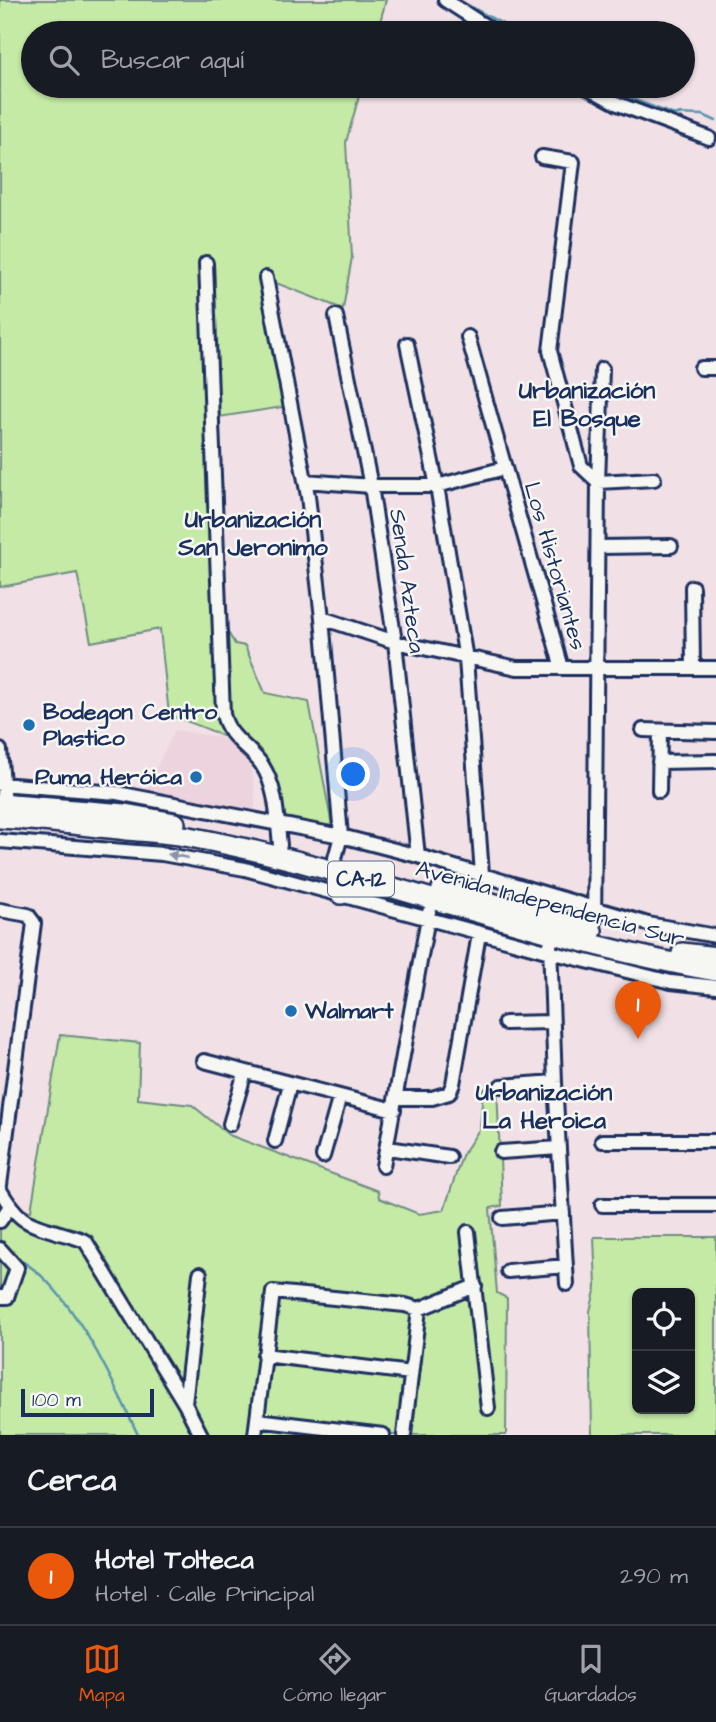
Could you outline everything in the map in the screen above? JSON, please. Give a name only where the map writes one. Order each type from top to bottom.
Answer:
[{"type":"highway","name":"Avenida Independencia Sur","points":[[2,808],[154,809],[279,835],[335,858],[594,931],[674,952],[716,957]]},
{"type":"highway","name":"Avenida Independencia Sur","points":[[2,808],[160,832],[247,850],[383,884],[432,899],[550,949],[716,971]]},
{"type":"highway","points":[[341,894],[383,884]]},
{"type":"street","points":[[445,0],[477,21]]},
{"type":"street","points":[[607,98],[709,138]]},
{"type":"street","points":[[542,157],[573,162],[550,351],[581,466],[598,482],[653,479]]},
{"type":"street","points":[[206,263],[223,714],[231,734],[262,766],[275,800],[279,835],[341,836],[482,874],[648,924],[716,936]]},
{"type":"street","points":[[266,278],[305,481],[322,618],[341,836],[335,858]]},
{"type":"street","name":"Senda Azteca","points":[[336,316],[371,486],[396,642],[418,856]]},
{"type":"street","points":[[468,337],[505,468]]},
{"type":"street","points":[[407,344],[437,486],[466,659],[482,874]]},
{"type":"street","points":[[701,368],[716,368]]},
{"type":"street","points":[[594,931],[598,482],[602,369]]},
{"type":"street","name":"Los Historiantes","points":[[305,481],[371,486],[437,486],[505,468],[562,668]]},
{"type":"street","points":[[599,547],[671,546]]},
{"type":"street","points":[[692,587],[693,667]]},
{"type":"street","points":[[322,618],[396,642],[517,668],[716,668]]},
{"type":"street","points":[[642,730],[716,732]]},
{"type":"street","points":[[659,791],[660,731]]},
{"type":"street","points":[[0,750],[2,808]]},
{"type":"street","points":[[659,762],[716,761]]},
{"type":"street","points":[[2,784],[117,793],[154,809]]},
{"type":"street","points":[[0,841],[162,853],[245,869],[479,934],[550,949],[671,982],[716,987]]},
{"type":"street","points":[[383,1167],[432,899]]},
{"type":"street","points":[[0,910],[28,915],[34,923],[0,1185]]},
{"type":"street","points":[[204,1062],[340,1096],[395,1104],[449,1093],[453,1084],[479,934]]},
{"type":"street","points":[[550,949],[567,1284]]},
{"type":"street","points":[[505,1023],[552,1022]]},
{"type":"street","points":[[230,1124],[245,1072]]},
{"type":"street","points":[[501,1086],[555,1082]]},
{"type":"street","points":[[275,1141],[290,1084]]},
{"type":"street","points":[[323,1156],[340,1096]]},
{"type":"street","points":[[602,1141],[716,1141]]},
{"type":"street","points":[[388,1148],[449,1157]]},
{"type":"street","points":[[501,1152],[559,1148]]},
{"type":"street","points":[[0,1191],[20,1218],[30,1225],[79,1237],[86,1242],[185,1404],[201,1435]]},
{"type":"street","points":[[602,1205],[716,1205]]},
{"type":"street","points":[[0,1221],[10,1206]]},
{"type":"street","points":[[502,1218],[563,1213]]},
{"type":"street","points":[[468,1232],[488,1408]]},
{"type":"street","points":[[0,1249],[17,1268],[8,1297],[0,1297]]},
{"type":"street","points":[[508,1271],[566,1266]]},
{"type":"street","points":[[185,1404],[200,1274]]},
{"type":"street","points":[[255,1435],[271,1294],[275,1291],[405,1305],[419,1309],[475,1286]]},
{"type":"street","points":[[404,1435],[419,1309]]},
{"type":"street","points":[[264,1355],[411,1373]]},
{"type":"street","points":[[257,1420],[383,1435]]},
{"type":"shaded area","points":[[175,730],[218,737],[236,746],[247,759],[250,768],[255,788],[255,810],[223,812],[170,808],[172,816],[137,806]]},
{"type":"green space","points":[[0,0],[386,0],[380,21],[21,21],[21,98],[359,98],[346,142],[352,257],[343,309],[266,279],[283,407],[212,418],[220,619],[235,644],[245,646],[265,693],[309,702],[333,831],[270,812],[266,786],[250,757],[214,732],[169,715],[160,629],[91,642],[77,573],[0,587]]},
{"type":"green space","points":[[60,1035],[140,1043],[138,1099],[192,1105],[229,1135],[378,1191],[379,1198],[419,1214],[444,1210],[462,1156],[480,1128],[483,1089],[497,1086],[502,1206],[490,1208],[497,1293],[507,1298],[506,1435],[0,1435],[0,1207],[31,1211]]},
{"type":"green space","points":[[594,1237],[716,1237],[716,1435],[592,1435],[590,1311],[596,1287]]},
{"type":"waterway","points":[[459,0],[497,21]]},
{"type":"waterway","points":[[630,98],[672,114],[703,115],[716,121]]},
{"type":"waterway","points":[[16,1258],[35,1271],[72,1311],[103,1363],[138,1435]]},
{"type":"place","name":"Bodegon Centro Plastico","points":[[29,725]]},
{"type":"place","name":"Puma Heróica","points":[[196,777]]},
{"type":"place","name":"Walmart","points":[[291,1011]]},
{"type":"place","name":"Hotel Tolteca","points":[[638,1039]]},
{"type":"district","name":"Urbanización El Bosque","points":[[587,405]]},
{"type":"district","name":"Urbanización San Jeronimo","points":[[253,534]]},
{"type":"district","name":"Urbanización La Heroica","points":[[544,1107]]}]
